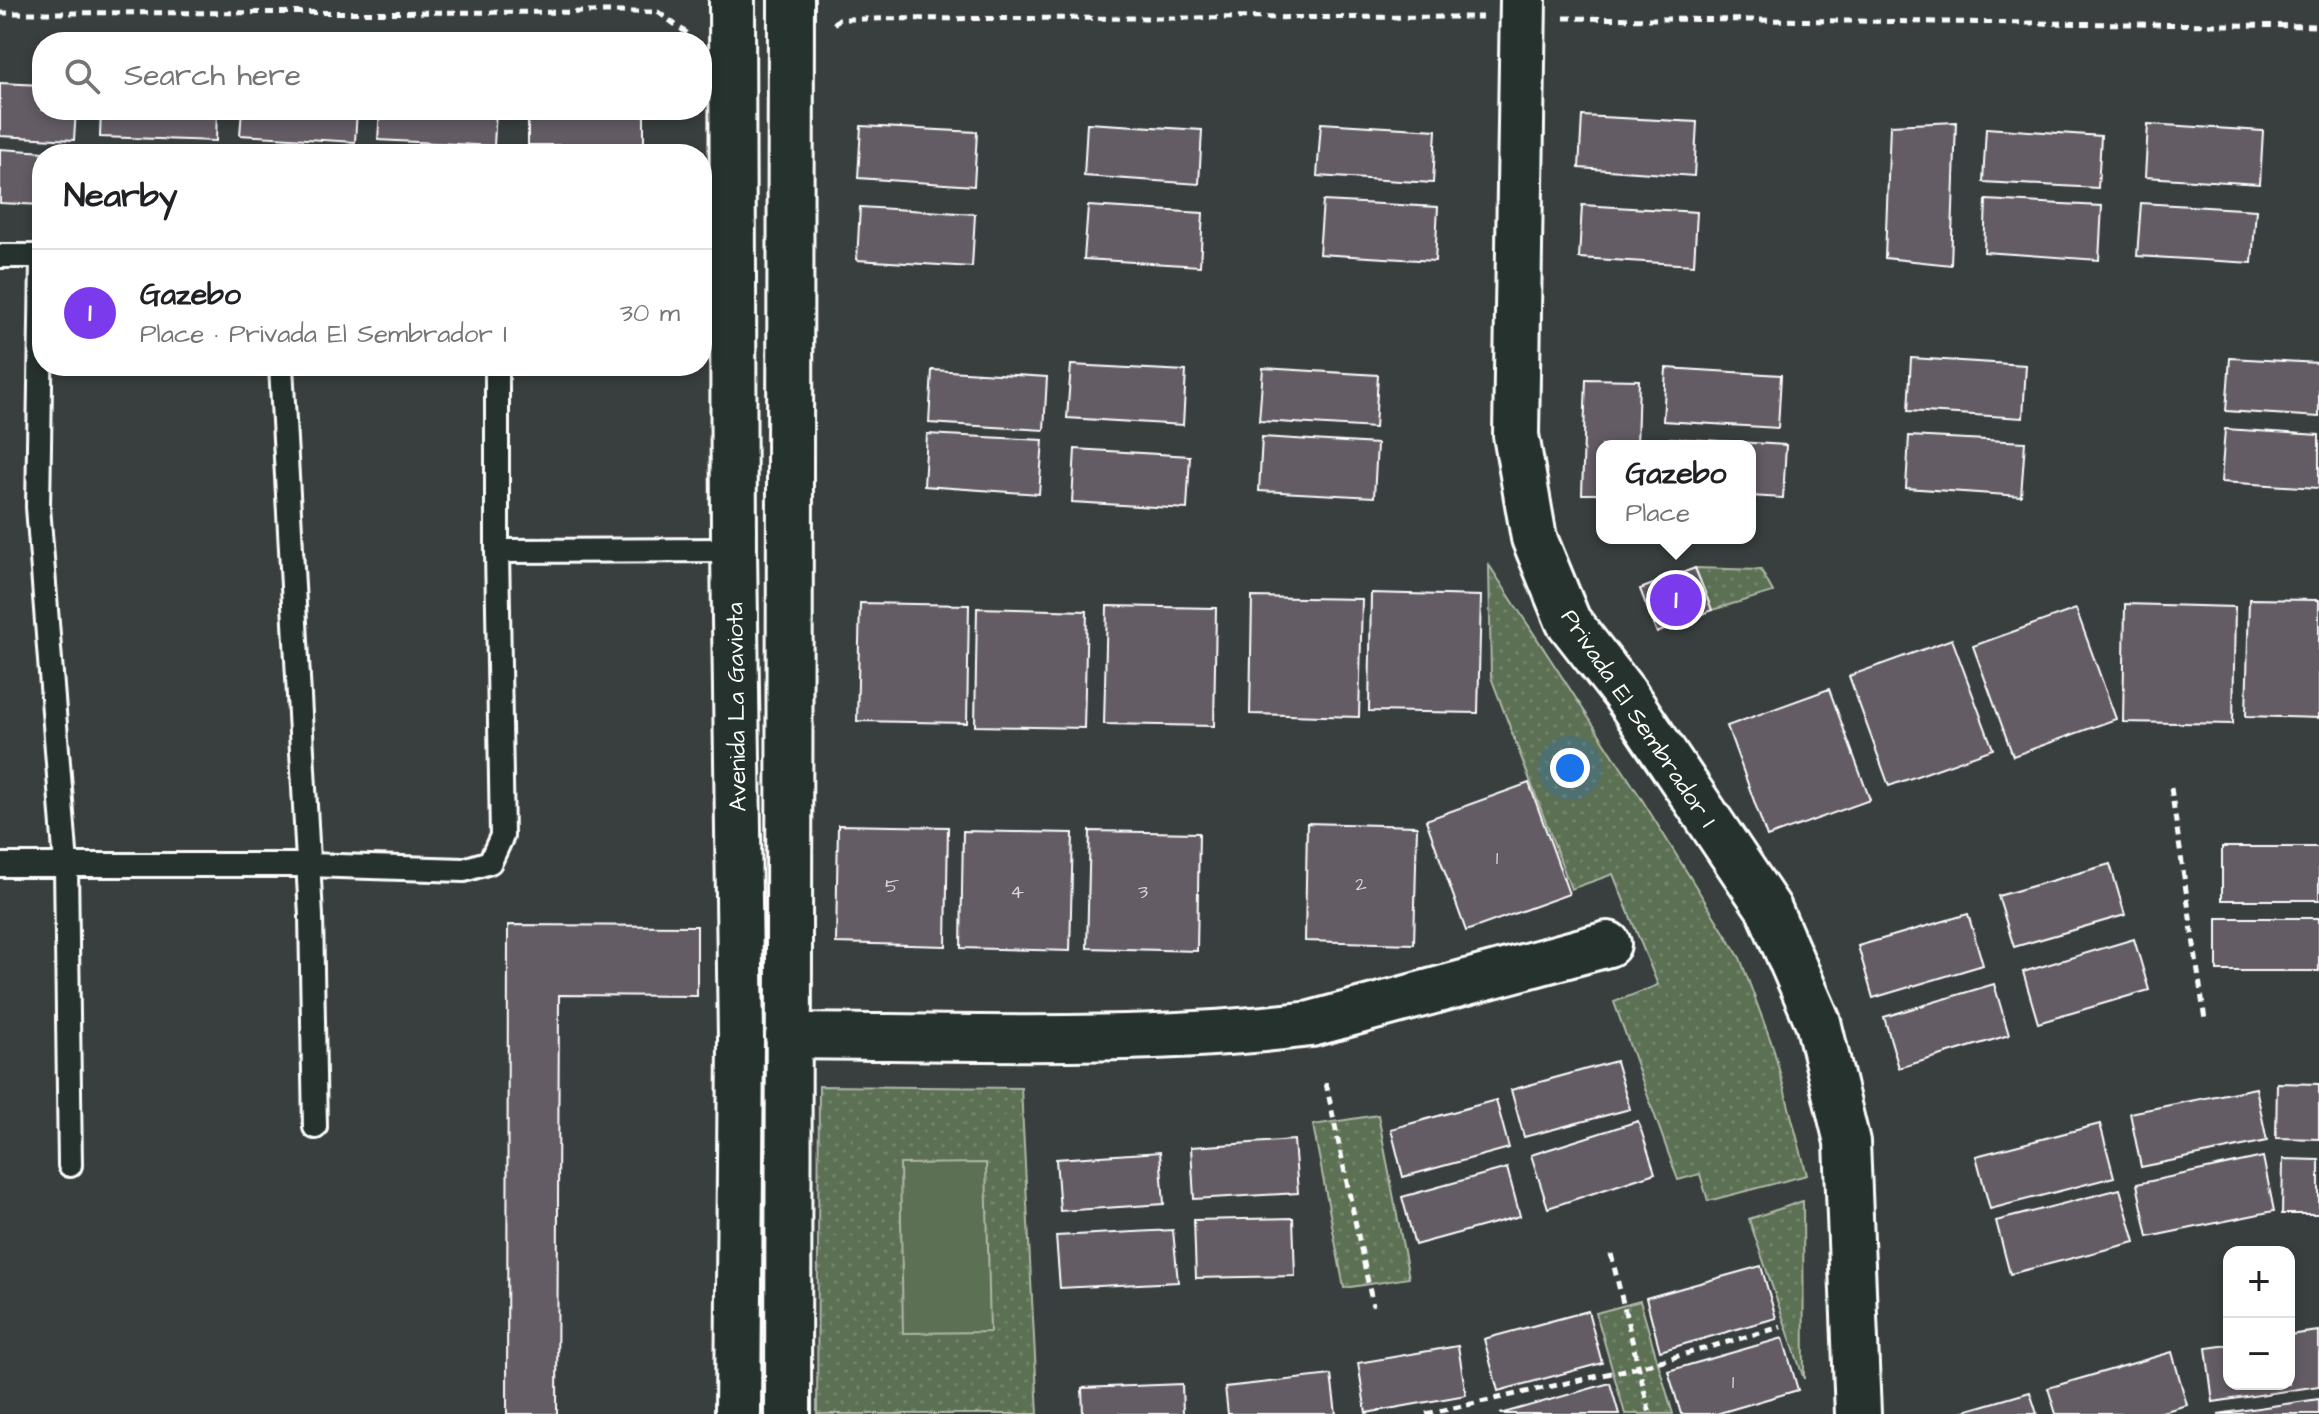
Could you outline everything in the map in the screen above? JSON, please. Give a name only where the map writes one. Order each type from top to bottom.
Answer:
[{"type":"street","name":"Avenida La Gaviota","points":[[732,0],[734,550],[741,1039],[738,1414]]},
{"type":"street","name":"Avenida La Gaviota","points":[[788,1414],[791,0]]},
{"type":"street","name":"Privada El Sembrador I","points":[[1523,0],[1516,435],[1534,538],[1568,621],[1624,693],[1769,909],[1818,1022],[1847,1142],[1858,1414]]},
{"type":"street","points":[[788,1036],[1133,1038],[1273,1029],[1311,1024],[1608,944]]},
{"type":"lane","points":[[0,256],[32,256]]},
{"type":"lane","points":[[40,376],[38,507],[66,865],[70,1165]]},
{"type":"lane","points":[[282,376],[308,865],[315,1127]]},
{"type":"lane","points":[[0,865],[308,865],[464,870],[490,862],[502,836],[497,376]]},
{"type":"lane","points":[[497,551],[734,550]]},
{"type":"path","points":[[0,13],[658,12],[685,32]]},
{"type":"path","points":[[2171,788],[2205,1020]]},
{"type":"path","points":[[1326,1083],[1373,1306]]},
{"type":"path","points":[[1611,1254],[1650,1414]]},
{"type":"path","points":[[1426,1414],[1639,1367],[1781,1327]]},
{"type":"green space","points":[[1489,565],[1641,798],[1740,958],[1773,1047],[1807,1175],[1708,1201],[1700,1174],[1678,1180],[1614,1002],[1658,985],[1613,874],[1571,889],[1491,677]]},
{"type":"green space","points":[[1695,568],[1761,570],[1773,592],[1712,610]]},
{"type":"green space","points":[[819,1086],[1021,1088],[1038,1414],[817,1414]]},
{"type":"green space","points":[[1378,1115],[1409,1278],[1344,1288],[1313,1125]]},
{"type":"green space","points":[[986,1163],[990,1332],[903,1333],[900,1164]]},
{"type":"green space","points":[[1803,1201],[1804,1379],[1749,1219]]},
{"type":"green space","points":[[1640,1301],[1673,1414],[1625,1414],[1596,1313]]},
{"type":"building","points":[[0,83],[32,85],[32,120],[75,120],[74,140],[0,136]]},
{"type":"building","points":[[1582,116],[1697,122],[1694,176],[1579,168]]},
{"type":"building","points":[[101,120],[217,120],[216,141],[100,137]]},
{"type":"building","points":[[241,120],[356,120],[355,142],[240,135]]},
{"type":"building","points":[[379,120],[495,120],[494,144],[378,140]]},
{"type":"building","points":[[528,120],[644,120],[644,144],[528,144]]},
{"type":"building","points":[[1956,122],[1951,265],[1885,258],[1890,125]]},
{"type":"building","points":[[1087,123],[1202,130],[1199,184],[1084,176]]},
{"type":"building","points":[[1321,123],[1436,130],[1433,183],[1317,176]]},
{"type":"building","points":[[2148,124],[2263,131],[2260,184],[2145,177]]},
{"type":"building","points":[[861,126],[977,132],[974,186],[858,178]]},
{"type":"building","points":[[1986,128],[2101,136],[2098,188],[1983,182]]},
{"type":"building","points":[[0,149],[32,151],[32,205],[0,203]]},
{"type":"building","points":[[1986,200],[2102,206],[2099,260],[1984,252]]},
{"type":"building","points":[[1323,201],[1438,207],[1435,261],[1319,254]]},
{"type":"building","points":[[2141,203],[2256,210],[2252,263],[2137,256]]},
{"type":"building","points":[[1582,205],[1697,212],[1694,265],[1579,258]]},
{"type":"building","points":[[1088,206],[1203,213],[1200,266],[1084,259]]},
{"type":"building","points":[[860,207],[975,214],[972,267],[857,260]]},
{"type":"building","points":[[1911,358],[2026,365],[2023,418],[1908,411]]},
{"type":"building","points":[[2230,358],[2319,363],[2319,417],[2226,411]]},
{"type":"building","points":[[1071,365],[1186,371],[1183,425],[1067,418]]},
{"type":"building","points":[[1263,368],[1378,375],[1375,428],[1259,421]]},
{"type":"building","points":[[1666,368],[1781,375],[1778,428],[1663,421]]},
{"type":"building","points":[[932,370],[1047,377],[1044,430],[929,423]]},
{"type":"building","points":[[1586,379],[1639,380],[1637,440],[1596,440],[1596,494],[1582,494]]},
{"type":"building","points":[[2225,429],[2319,435],[2319,488],[2221,482]]},
{"type":"building","points":[[927,434],[1043,440],[1039,494],[924,486]]},
{"type":"building","points":[[1909,436],[2025,442],[2021,496],[1906,488]]},
{"type":"building","points":[[1262,437],[1377,444],[1374,497],[1259,491]]},
{"type":"building","points":[[1756,443],[1786,445],[1783,498],[1756,496]]},
{"type":"building","points":[[1075,449],[1190,456],[1187,509],[1072,502]]},
{"type":"building","points":[[1695,568],[1712,610],[1657,633],[1640,589]]},
{"type":"building","points":[[1371,593],[1481,596],[1478,713],[1369,711]]},
{"type":"building","points":[[1252,597],[1362,599],[1359,717],[1250,714]]},
{"type":"building","points":[[2249,599],[2319,600],[2319,718],[2246,716]]},
{"type":"building","points":[[860,603],[969,605],[967,723],[857,721]]},
{"type":"building","points":[[2125,604],[2235,607],[2233,724],[2123,722]]},
{"type":"building","points":[[1107,606],[1216,608],[1214,726],[1104,724]]},
{"type":"building","points":[[977,608],[1087,611],[1084,728],[975,726]]},
{"type":"building","points":[[2076,609],[2116,719],[2013,756],[1973,646]]},
{"type":"building","points":[[1952,639],[1993,749],[1889,786],[1849,676]]},
{"type":"building","points":[[1829,689],[1870,800],[1767,837],[1727,726]]},
{"type":"building","points":[[1529,783],[1569,894],[1466,931],[1426,820]]},
{"type":"building","points":[[1307,823],[1417,826],[1414,944],[1305,941]]},
{"type":"building","points":[[838,825],[948,827],[946,946],[836,943]]},
{"type":"building","points":[[963,831],[1073,833],[1070,951],[961,948]]},
{"type":"building","points":[[1090,831],[1199,833],[1197,951],[1087,948]]},
{"type":"building","points":[[2222,847],[2319,847],[2319,900],[2222,900]]},
{"type":"building","points":[[2110,864],[2125,915],[2014,947],[1998,896]]},
{"type":"building","points":[[1968,914],[1983,965],[1873,998],[1858,946]]},
{"type":"building","points":[[2217,918],[2319,918],[2319,971],[2217,971]]},
{"type":"building","points":[[508,925],[697,926],[697,996],[559,995],[557,1414],[507,1414]]},
{"type":"building","points":[[2134,939],[2149,990],[2038,1023],[2023,972]]},
{"type":"building","points":[[1994,984],[2009,1035],[1899,1068],[1884,1017]]},
{"type":"building","points":[[1616,1061],[1630,1109],[1524,1137],[1511,1090]]},
{"type":"building","points":[[2277,1083],[2319,1084],[2319,1139],[2276,1138]]},
{"type":"building","points":[[2256,1088],[2267,1141],[2141,1167],[2130,1113]]},
{"type":"building","points":[[1496,1100],[1509,1148],[1403,1177],[1391,1129]]},
{"type":"building","points":[[1638,1121],[1655,1173],[1548,1208],[1531,1155]]},
{"type":"building","points":[[2100,1124],[2114,1177],[1990,1209],[1976,1156]]},
{"type":"building","points":[[1294,1140],[1298,1193],[1194,1199],[1191,1147]]},
{"type":"building","points":[[1160,1152],[1164,1204],[1060,1211],[1056,1159]]},
{"type":"building","points":[[2263,1157],[2274,1211],[2148,1237],[2137,1184]]},
{"type":"building","points":[[2283,1159],[2319,1160],[2319,1214],[2282,1214]]},
{"type":"building","points":[[1507,1168],[1520,1216],[1415,1245],[1402,1197]]},
{"type":"building","points":[[2120,1189],[2135,1242],[2010,1274],[1996,1221]]},
{"type":"building","points":[[1293,1218],[1295,1276],[1196,1278],[1194,1220]]},
{"type":"building","points":[[1173,1230],[1178,1282],[1060,1288],[1056,1236]]},
{"type":"building","points":[[1761,1266],[1776,1318],[1660,1351],[1646,1298]]},
{"type":"building","points":[[1588,1311],[1602,1363],[1498,1391],[1484,1339]]},
{"type":"building","points":[[2319,1331],[2319,1386],[2295,1390],[2295,1334]]},
{"type":"building","points":[[1783,1338],[1798,1390],[1716,1414],[1681,1414],[1668,1371]]},
{"type":"building","points":[[1458,1346],[1466,1395],[1366,1413],[1358,1363]]},
{"type":"building","points":[[2223,1346],[2223,1390],[2292,1390],[2213,1402],[2206,1348]]},
{"type":"building","points":[[2172,1352],[2187,1405],[2155,1414],[2056,1414],[2048,1388]]},
{"type":"building","points":[[1331,1375],[1336,1414],[1228,1414],[1225,1387]]},
{"type":"building","points":[[1610,1383],[1619,1414],[1500,1414]]},
{"type":"building","points":[[1182,1384],[1183,1414],[1083,1414],[1082,1388]]},
{"type":"building","points":[[2030,1392],[2037,1414],[1954,1414]]},
{"type":"building","points":[[2319,1399],[2319,1414],[2218,1414]]},
{"type":"place","name":"Gazebo","points":[[1676,600]]}]
